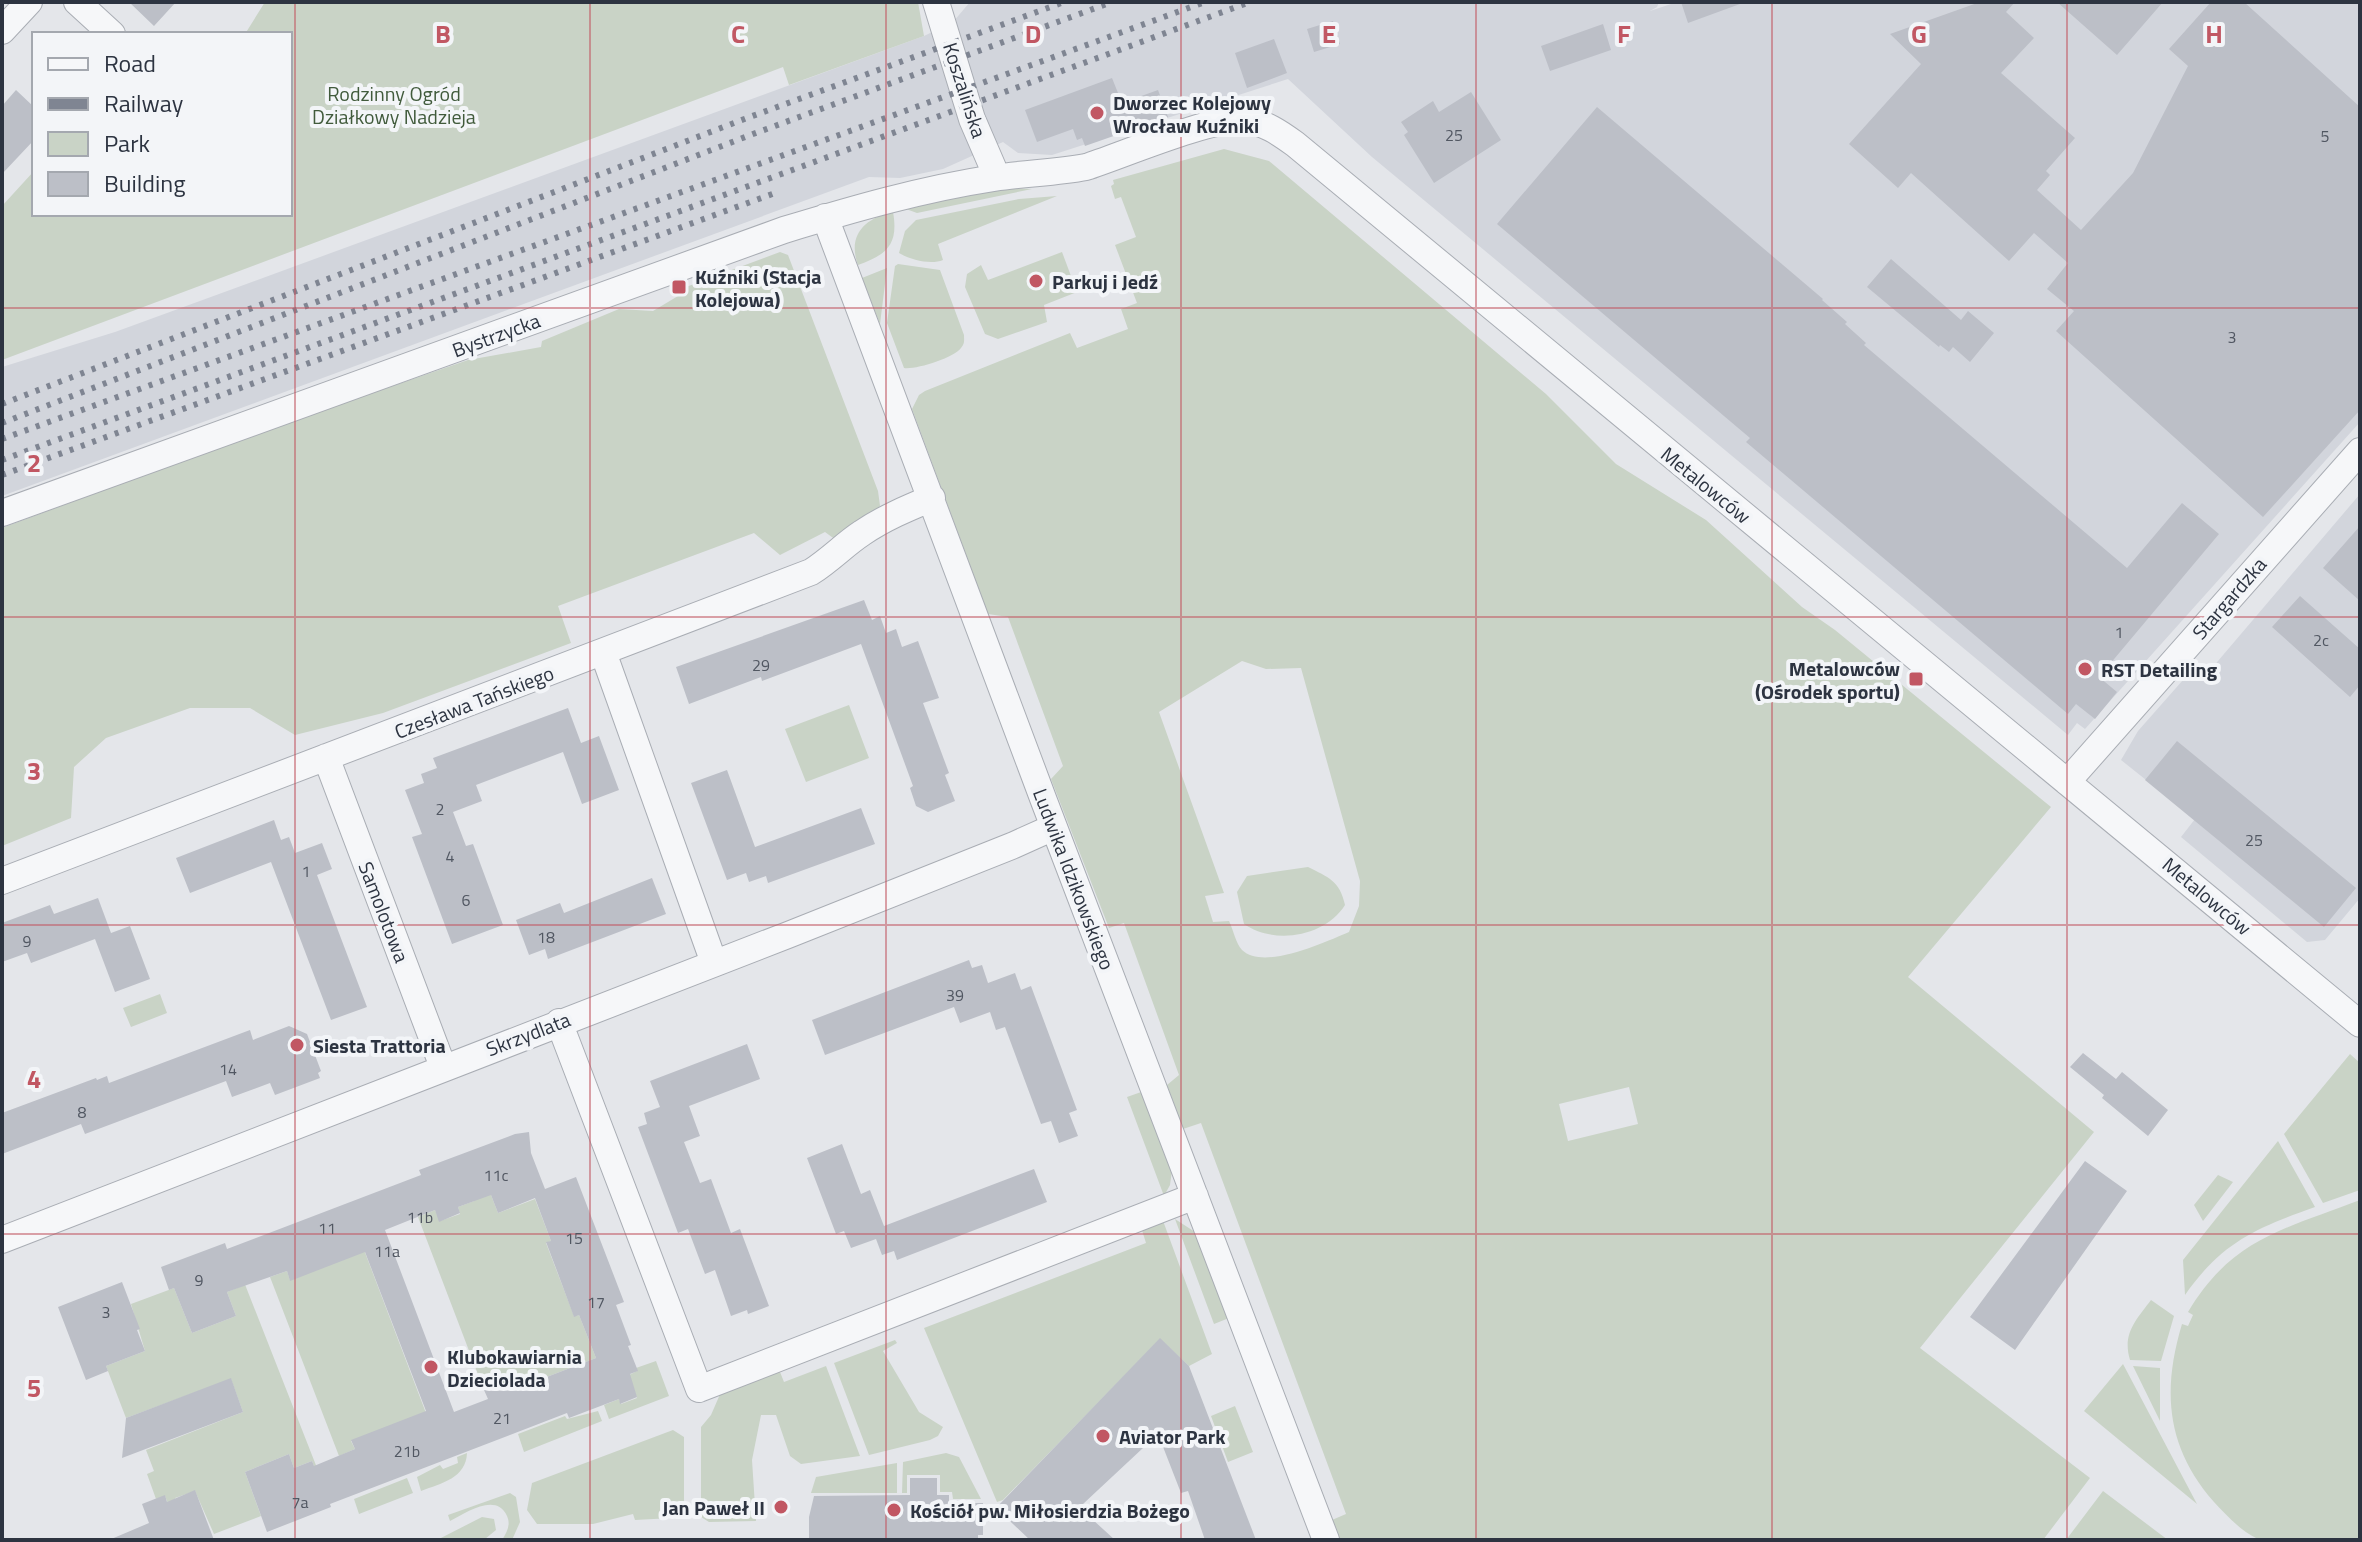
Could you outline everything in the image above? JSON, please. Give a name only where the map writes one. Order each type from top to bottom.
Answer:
[{"type":"street","points":[[2,31],[29,2]]},
{"type":"street","points":[[77,2],[110,32]]},
{"type":"street","name":"Koszalińska","points":[[936,2],[972,119],[997,177]]},
{"type":"street","name":"Metalowców","points":[[997,177],[1086,167],[1229,120],[1251,121],[1281,133],[2360,1024]]},
{"type":"street","name":"Bystrzycka","points":[[2,513],[784,230],[894,198],[997,177]]},
{"type":"street","name":"Ludwika Idzikowskiego","points":[[825,217],[1326,1540]]},
{"type":"street","name":"Stargardzka","points":[[2067,782],[2360,451]]},
{"type":"street","name":"Czesława Tańskiego","points":[[2,881],[811,572],[891,515],[932,498]]},
{"type":"street","points":[[603,652],[714,963]]},
{"type":"street","name":"Samolotowa","points":[[326,757],[443,1067]]},
{"type":"street","name":"Skrzydlata","points":[[2,1240],[1054,827]]},
{"type":"street","points":[[559,1022],[699,1389],[1195,1196]]},
{"type":"shaded area","points":[[970,2],[1659,2],[1650,11],[1677,2],[2360,2],[2360,422],[2085,729],[2077,723],[2068,735],[1372,157],[1288,79],[1052,155],[1018,153],[1003,142],[943,169],[900,178],[869,177],[2,496],[2,367],[115,332],[924,36],[953,22]]},
{"type":"shaded area","points":[[2360,494],[2360,898],[2325,940],[2307,942],[2181,837],[2195,819],[2121,760],[2138,731],[2198,663],[2212,668]]},
{"type":"green space","name":"Rodzinny Ogród Działkowy Nadzieja","points":[[265,2],[918,2],[924,36],[789,85],[783,67],[2,360],[2,206],[32,173],[32,216],[292,216],[292,32],[246,32]]},
{"type":"green space","points":[[1224,149],[1269,161],[1546,394],[1616,464],[1706,520],[1802,607],[1835,630],[2051,807],[1908,977],[2094,1132],[1920,1348],[2090,1478],[2043,1540],[1340,1540],[1332,1520],[1346,1514],[1201,1123],[1183,1129],[1167,1085],[1179,1075],[1124,923],[1109,928],[1051,779],[1063,766],[1008,617],[988,614],[912,409],[919,395],[925,391],[1070,333],[1077,348],[1128,329],[1121,309],[1137,303],[1115,245],[1136,237],[1121,197],[1115,199],[1111,186],[1113,180]],"holes":[[[1242,661],[1266,669],[1301,668],[1360,881],[1359,906],[1349,932],[1310,948],[1279,956],[1252,956],[1240,947],[1229,921],[1213,922],[1205,896],[1224,893],[1159,712]],[[1629,1087],[1638,1124],[1568,1141],[1559,1104]]]},
{"type":"green space","points":[[1032,189],[917,213],[906,209],[986,191]]},
{"type":"green space","points":[[1057,196],[938,244],[943,260],[921,261],[899,253],[905,231],[916,220],[1019,199]]},
{"type":"green space","points":[[893,212],[892,241],[883,253],[858,265],[855,245],[861,230],[874,219]]},
{"type":"green space","points":[[780,252],[788,255],[878,491],[880,506],[840,543],[825,532],[780,555],[754,533],[558,606],[571,643],[383,713],[295,735],[250,708],[190,708],[106,738],[74,767],[71,818],[2,846],[2,528],[271,428],[468,360],[541,347],[542,341],[619,309],[653,311],[678,296],[686,287]]},
{"type":"green space","points":[[1062,252],[1077,292],[1044,305],[1047,322],[998,339],[985,334],[965,287],[967,274],[981,265],[988,280]]},
{"type":"green space","points":[[895,266],[940,270],[964,335],[963,345],[951,356],[904,368],[887,323]]},
{"type":"green space","points":[[887,268],[880,324],[862,278]]},
{"type":"green space","points":[[849,705],[869,758],[806,782],[785,729]]},
{"type":"green space","points":[[1308,867],[1327,877],[1340,890],[1345,905],[1336,916],[1312,931],[1284,936],[1256,931],[1244,924],[1237,892],[1247,876]]},
{"type":"green space","points":[[160,994],[167,1013],[131,1027],[123,1008]]},
{"type":"green space","points":[[2350,1054],[2360,1063],[2360,1190],[2323,1203],[2284,1134]]},
{"type":"green space","points":[[1144,1091],[1172,1170],[1170,1185],[1164,1196],[1127,1097]]},
{"type":"green space","points":[[2278,1141],[2315,1207],[2258,1230],[2227,1249],[2185,1295],[2183,1260]]},
{"type":"green space","points":[[2218,1175],[2233,1182],[2203,1221],[2194,1205]]},
{"type":"green space","points":[[489,1190],[498,1213],[535,1199],[551,1241],[546,1243],[574,1316],[579,1315],[596,1358],[526,1385],[523,1380],[504,1388],[501,1383],[484,1390],[418,1217],[435,1210],[440,1221],[460,1214],[458,1207],[474,1201]]},
{"type":"green space","points":[[2360,1200],[2360,1540],[2256,1538],[2239,1527],[2214,1502],[2186,1460],[2178,1439],[2172,1418],[2171,1395],[2172,1372],[2182,1324],[2188,1326],[2193,1315],[2188,1312],[2205,1287],[2242,1252],[2284,1229]]},
{"type":"green space","points":[[1162,1218],[1212,1354],[1189,1366],[1160,1339],[1003,1500],[997,1502],[924,1328],[1146,1243],[1141,1227]]},
{"type":"green space","points":[[1175,1219],[1195,1232],[1229,1318],[1214,1324]]},
{"type":"green space","points":[[361,1242],[429,1421],[351,1441],[355,1449],[339,1456],[270,1277],[287,1271],[290,1280]]},
{"type":"green space","points":[[237,1264],[319,1473],[312,1461],[294,1468],[289,1454],[245,1472],[261,1516],[214,1534],[195,1491],[175,1498],[180,1511],[172,1514],[165,1496],[156,1499],[147,1474],[154,1471],[146,1450],[243,1412],[231,1379],[126,1418],[106,1366],[145,1351],[131,1304],[174,1288],[192,1333],[236,1316],[227,1292],[242,1286]]},
{"type":"green space","points":[[2151,1300],[2174,1316],[2161,1361],[2130,1360],[2129,1335]]},
{"type":"green space","points":[[895,1340],[897,1343],[883,1351],[919,1412],[943,1427],[938,1436],[930,1440],[869,1455],[834,1363]]},
{"type":"green space","points":[[656,1361],[669,1396],[609,1419],[604,1405],[619,1399],[621,1404],[637,1398],[629,1375],[637,1371],[636,1368]]},
{"type":"green space","points":[[2123,1364],[2197,1504],[2084,1411]]},
{"type":"green space","points":[[826,1366],[860,1456],[801,1464],[790,1456],[776,1415],[761,1415],[752,1460],[756,1521],[709,1522],[701,1517],[701,1427],[711,1415],[721,1392],[778,1367],[784,1382]]},
{"type":"green space","points":[[2133,1366],[2160,1368],[2160,1421]]},
{"type":"green space","points":[[1235,1406],[1253,1452],[1228,1462],[1211,1416]]},
{"type":"green space","points":[[598,1411],[602,1421],[524,1452],[518,1434],[565,1416],[567,1419]]},
{"type":"green space","points":[[673,1430],[684,1437],[684,1504],[672,1518],[635,1520],[633,1514],[593,1524],[537,1524],[527,1510],[532,1483]]},
{"type":"green space","points":[[467,1453],[458,1474],[421,1491],[417,1477],[440,1465],[443,1469],[458,1463],[457,1457]]},
{"type":"green space","points":[[946,1453],[959,1457],[981,1499],[953,1499],[952,1492],[940,1492],[940,1475],[907,1475],[907,1493],[902,1493],[903,1462]]},
{"type":"green space","points":[[897,1463],[897,1493],[811,1493],[816,1477]]},
{"type":"green space","points":[[407,1478],[413,1493],[359,1514],[354,1499]]},
{"type":"green space","points":[[2103,1491],[2168,1540],[2066,1540]]},
{"type":"green space","points":[[510,1493],[516,1497],[520,1522],[512,1540],[502,1540],[508,1528],[508,1519],[496,1506],[480,1506],[450,1521],[448,1515]]},
{"type":"green space","points":[[482,1517],[494,1519],[496,1530],[485,1539],[437,1540]]},
{"type":"building","points":[[129,2],[176,2],[154,26]]},
{"type":"building","points":[[1681,2],[1740,2],[1740,4],[1688,23]]},
{"type":"building","points":[[1980,2],[2015,2],[2006,12],[2034,38],[2001,73],[2075,138],[2046,171],[2050,175],[2037,190],[2081,230],[2133,173],[2188,66],[2169,49],[2211,2],[2244,2],[2360,107],[2360,410],[2263,517],[2056,331],[2074,311],[2047,289],[2068,263],[2034,233],[2009,261],[1911,173],[1898,188],[1849,144],[1921,64],[1890,34]]},
{"type":"building","points":[[2057,2],[2163,2],[2117,55]]},
{"type":"building","points":[[1333,21],[1340,44],[1314,52],[1307,29]]},
{"type":"building","points":[[1603,24],[1611,50],[1550,71],[1541,46]]},
{"type":"building","points":[[1274,39],[1287,73],[1247,88],[1235,53]]},
{"type":"building","name":"Dworzec Kolejowy Wrocław Kuźniki","points":[[1112,78],[1122,103],[1158,90],[1168,117],[1085,146],[1082,138],[1077,140],[1073,129],[1037,142],[1025,110]]},
{"type":"building","points":[[16,90],[32,105],[32,142],[2,174],[2,106]]},
{"type":"building","points":[[1471,92],[1501,140],[1434,183],[1404,135],[1408,132],[1401,122],[1433,101],[1439,112]]},
{"type":"building","points":[[1597,107],[1823,299],[1866,343],[1864,345],[2127,568],[2182,503],[2219,534],[2099,677],[2117,692],[2095,719],[2076,704],[2068,714],[1746,442],[1750,438],[1497,224]]},
{"type":"building","points":[[1891,259],[1961,320],[1968,311],[1994,333],[1970,362],[1953,347],[1949,352],[1939,347],[1867,287]]},
{"type":"building","points":[[2360,526],[2360,601],[2323,568]]},
{"type":"building","points":[[2300,596],[2360,649],[2360,685],[2350,697],[2272,627]]},
{"type":"building","points":[[864,600],[872,620],[880,616],[886,633],[896,629],[902,647],[918,641],[939,698],[923,703],[949,773],[945,775],[955,801],[928,812],[916,806],[910,788],[913,786],[861,644],[689,704],[676,667]]},
{"type":"building","points":[[568,708],[581,743],[599,736],[619,790],[582,804],[563,752],[476,785],[482,801],[453,812],[466,846],[473,844],[503,925],[452,944],[412,837],[422,834],[405,790],[424,783],[421,774],[437,768],[433,758]]},
{"type":"building","points":[[2177,741],[2356,888],[2324,927],[2145,780]]},
{"type":"building","points":[[727,770],[755,847],[861,808],[875,844],[768,883],[766,876],[749,882],[746,873],[727,880],[691,783]]},
{"type":"building","points":[[274,820],[281,840],[289,837],[295,853],[322,843],[332,869],[317,875],[367,1007],[331,1020],[271,862],[190,893],[176,858]]},
{"type":"building","points":[[652,878],[666,914],[548,959],[545,949],[529,955],[516,920],[560,903],[564,913]]},
{"type":"building","points":[[98,898],[111,933],[130,926],[150,979],[115,992],[95,939],[31,963],[27,953],[2,962],[2,923],[50,905],[54,914]]},
{"type":"building","points":[[969,960],[972,968],[982,965],[988,983],[1015,973],[1021,990],[1031,986],[1077,1110],[1069,1113],[1078,1136],[1059,1143],[1051,1121],[1041,1124],[1005,1027],[996,1030],[990,1012],[960,1023],[954,1007],[825,1055],[812,1020]]},
{"type":"building","points":[[289,1026],[307,1034],[321,1071],[318,1073],[320,1078],[275,1095],[270,1083],[232,1097],[226,1081],[85,1134],[81,1124],[2,1154],[2,1113],[96,1078],[107,1076],[109,1083],[250,1030],[253,1040]]},
{"type":"building","points":[[747,1044],[760,1079],[689,1106],[700,1136],[684,1142],[700,1183],[711,1179],[731,1233],[740,1229],[769,1306],[731,1316],[715,1270],[705,1274],[688,1229],[678,1233],[638,1127],[647,1124],[644,1113],[660,1107],[650,1081]]},
{"type":"building","points":[[2083,1053],[2116,1079],[2122,1072],[2168,1110],[2148,1136],[2070,1067]]},
{"type":"building","points":[[529,1132],[531,1153],[545,1189],[576,1177],[624,1302],[616,1305],[638,1371],[630,1374],[637,1397],[620,1404],[619,1399],[569,1418],[567,1413],[330,1504],[331,1507],[267,1532],[245,1472],[289,1454],[294,1468],[312,1461],[314,1466],[355,1449],[351,1440],[426,1411],[365,1252],[290,1281],[287,1271],[227,1292],[236,1316],[192,1333],[174,1288],[169,1290],[161,1267],[225,1243],[227,1249],[421,1175],[419,1170],[515,1134]],"holes":[[[491,1195],[498,1213],[535,1198],[551,1241],[546,1242],[574,1317],[579,1315],[596,1358],[526,1385],[524,1380],[504,1388],[502,1383],[484,1390],[488,1399],[454,1412],[385,1230],[435,1210],[439,1222],[460,1213],[458,1207]]]},
{"type":"building","points":[[842,1144],[861,1194],[870,1190],[884,1226],[1034,1169],[1047,1202],[897,1260],[894,1251],[882,1255],[876,1239],[851,1248],[844,1231],[836,1234],[807,1158]]},
{"type":"building","points":[[2085,1161],[2127,1191],[2015,1350],[1970,1317]]},
{"type":"building","points":[[122,1282],[145,1351],[106,1366],[108,1371],[86,1380],[58,1307]]},
{"type":"building","name":"Aviator Park","points":[[1160,1338],[1189,1366],[1256,1540],[1205,1540],[1188,1491],[1181,1493],[1158,1434],[1083,1504],[1081,1509],[1115,1540],[1030,1540],[996,1508]]},
{"type":"building","points":[[231,1378],[243,1412],[122,1458],[126,1418]]},
{"type":"building","name":"Kościół pw. Miłosierdzia Bożego","points":[[910,1478],[937,1478],[937,1495],[949,1495],[949,1503],[983,1503],[983,1535],[978,1535],[978,1540],[809,1540],[809,1517],[814,1496],[910,1495]]},
{"type":"building","points":[[195,1490],[214,1540],[109,1540],[149,1523],[142,1504],[165,1495],[167,1502]]},
{"type":"railway","points":[[2,404],[747,118],[1064,2]]},
{"type":"railway","points":[[2,423],[753,134],[1112,2]]},
{"type":"railway","points":[[2,439],[1205,2]]},
{"type":"railway","points":[[2,460],[1250,2]]},
{"type":"railway","points":[[2,475],[775,193]]},
{"type":"place","name":"Dworzec Kolejowy Wrocław Kuźniki","points":[[1097,113]]},
{"type":"place","name":"Parkuj i Jedź","points":[[1036,281]]},
{"type":"place","name":"Kuźniki (Stacja Kolejowa)","points":[[679,287]]},
{"type":"place","name":"RST Detailing","points":[[2085,669]]},
{"type":"place","name":"Metalowców (Ośrodek sportu)","points":[[1916,679]]},
{"type":"place","name":"Siesta Trattoria","points":[[297,1045]]},
{"type":"place","name":"Klubokawiarnia Dzieciolada","points":[[431,1367]]},
{"type":"place","name":"Aviator Park","points":[[1103,1436]]},
{"type":"place","name":"Jan Paweł II","points":[[781,1507]]},
{"type":"place","name":"Kościół pw. Miłosierdzia Bożego","points":[[894,1510]]}]
